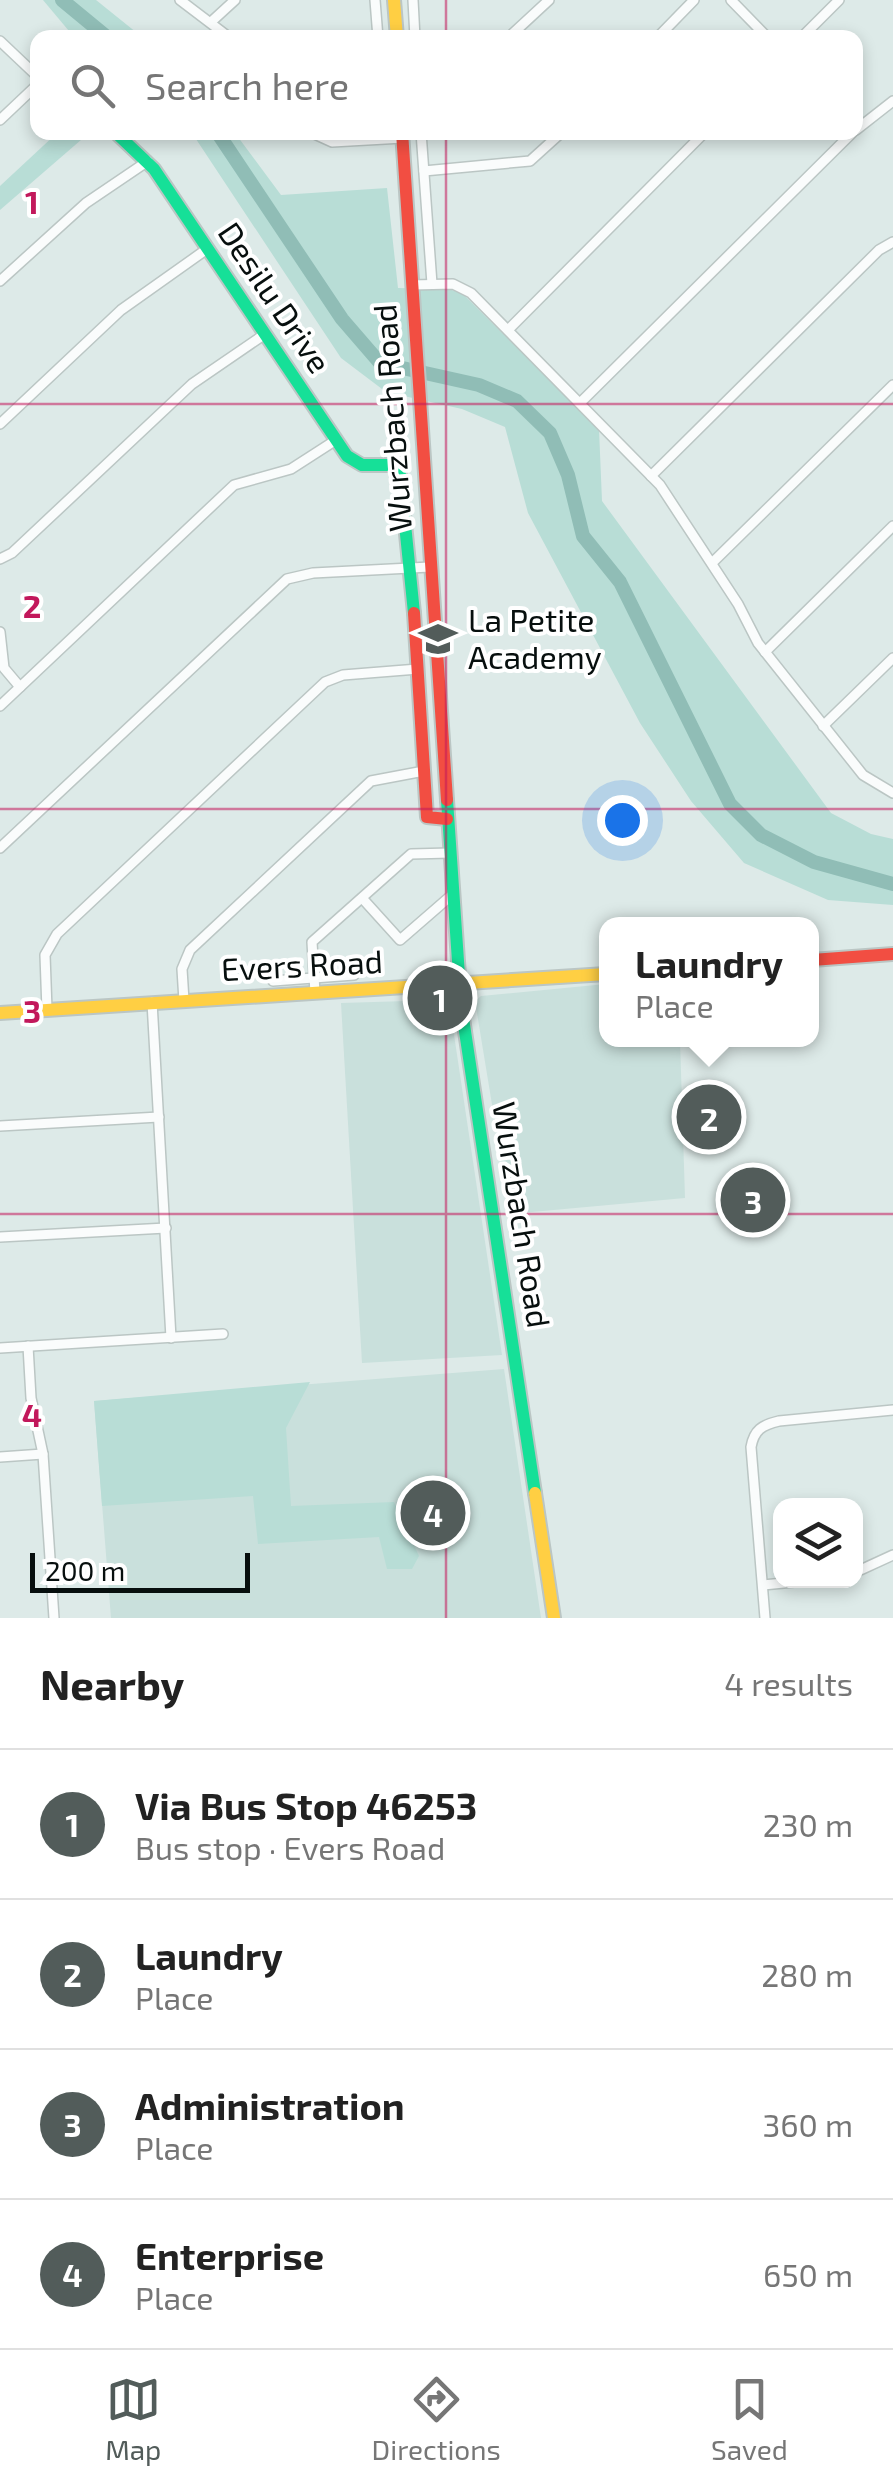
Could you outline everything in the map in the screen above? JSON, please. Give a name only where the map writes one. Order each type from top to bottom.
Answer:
[{"type":"main road","points":[[394,0],[396,30]]},
{"type":"main road","name":"Desilu Drive","points":[[124,140],[148,161],[347,456],[362,465],[399,465]]},
{"type":"main road","name":"Wurzbach Road","points":[[403,140],[460,985],[554,1618]]},
{"type":"main road","name":"Wurzbach Road","points":[[399,465],[405,549],[411,568],[427,818],[447,819]]},
{"type":"main road","points":[[819,959],[893,954]]},
{"type":"main road","name":"Evers Road","points":[[0,1013],[599,975]]},
{"type":"street","points":[[180,0],[220,30]]},
{"type":"street","points":[[211,22],[236,0]]},
{"type":"street","points":[[375,0],[377,30]]},
{"type":"street","points":[[413,0],[415,30]]},
{"type":"street","points":[[517,30],[549,0]]},
{"type":"street","points":[[664,30],[694,0]]},
{"type":"street","points":[[731,0],[760,30]]},
{"type":"street","points":[[809,30],[839,0]]},
{"type":"street","points":[[0,42],[30,73]]},
{"type":"street","points":[[0,120],[30,89]]},
{"type":"street","points":[[863,124],[893,101]]},
{"type":"street","points":[[422,140],[432,284]]},
{"type":"street","points":[[424,170],[530,161],[553,140]]},
{"type":"street","points":[[508,330],[697,140]]},
{"type":"street","points":[[580,403],[845,140]]},
{"type":"street","points":[[0,281],[86,204],[148,161]]},
{"type":"street","points":[[652,476],[879,250],[893,242]]},
{"type":"street","points":[[0,424],[121,310],[208,249]]},
{"type":"street","points":[[412,284],[462,287],[652,476],[712,563],[766,652],[863,775],[893,793]]},
{"type":"street","points":[[0,559],[192,384],[265,334]]},
{"type":"street","points":[[712,563],[893,385]]},
{"type":"street","points":[[0,706],[234,485],[291,469],[336,440]]},
{"type":"street","points":[[766,652],[893,526]]},
{"type":"street","points":[[0,848],[287,579],[313,573],[430,566]]},
{"type":"street","points":[[0,632],[4,668],[20,688]]},
{"type":"street","points":[[823,726],[893,658]]},
{"type":"street","points":[[47,1010],[45,956],[57,934],[325,682],[342,674],[418,669]]},
{"type":"street","points":[[184,1000],[182,969],[190,950],[371,782],[424,770]]},
{"type":"street","points":[[315,993],[312,942],[411,854],[450,853]]},
{"type":"street","points":[[362,898],[400,940],[453,894]]},
{"type":"street","points":[[273,981],[354,975]]},
{"type":"street","points":[[152,1002],[171,1338]]},
{"type":"street","points":[[0,1126],[159,1116]]},
{"type":"street","points":[[0,1237],[166,1228]]},
{"type":"street","points":[[0,1348],[223,1334]]},
{"type":"street","points":[[28,1346],[31,1398],[43,1454],[54,1618]]},
{"type":"street","points":[[765,1618],[750,1448],[756,1432],[779,1422],[893,1410]]},
{"type":"street","points":[[0,1456],[43,1454]]},
{"type":"street","points":[[863,1569],[893,1556]]},
{"type":"street","points":[[763,1586],[773,1585]]},
{"type":"shaded area","points":[[43,0],[96,0],[133,30],[68,30]]},
{"type":"shaded area","points":[[49,140],[81,140],[0,210],[0,186]]},
{"type":"shaded area","points":[[197,140],[240,140],[281,195],[387,188],[398,288],[449,289],[463,294],[599,429],[602,501],[831,813],[871,834],[893,839],[893,905],[828,900],[744,863],[691,801],[640,723],[528,513],[505,427],[462,409],[386,392],[341,358]]},
{"type":"shaded area","points":[[599,985],[599,1047],[680,1047],[685,1198],[510,1214],[475,1001],[481,996]]},
{"type":"shaded area","points":[[440,1000],[450,1008],[502,1355],[362,1363],[341,1003]]},
{"type":"shaded area","points":[[504,1369],[541,1618],[111,1618],[94,1401]]},
{"type":"shaded area","points":[[310,1382],[286,1428],[291,1506],[394,1502],[419,1556],[412,1569],[387,1569],[379,1537],[258,1544],[253,1496],[102,1506],[94,1401]]},
{"type":"waterway","points":[[62,0],[98,30]]},
{"type":"waterway","points":[[222,140],[342,319],[380,363],[479,385],[517,401],[550,433],[568,475],[583,536],[620,582],[730,804],[761,835],[814,862],[893,884]]},
{"type":"traffic: fast","points":[[123,140],[154,169],[347,456],[362,465],[399,465],[414,613]]},
{"type":"traffic: fast","points":[[447,800],[461,1005],[535,1493]]},
{"type":"traffic: slow","points":[[394,0],[396,30]]},
{"type":"traffic: slow","points":[[0,1013],[599,974]]},
{"type":"traffic: slow","points":[[535,1493],[554,1618]]},
{"type":"traffic: jam","points":[[403,140],[447,800]]},
{"type":"traffic: jam","points":[[414,613],[427,817],[447,819]]},
{"type":"traffic: jam","points":[[819,959],[893,954]]},
{"type":"place","name":"La Petite Academy","points":[[438,639]]},
{"type":"place","name":"Via Bus Stop 46253","points":[[440,998]]},
{"type":"place","name":"Laundry","points":[[709,1117]]},
{"type":"place","name":"Administration","points":[[753,1200]]},
{"type":"place","name":"Enterprise","points":[[433,1513]]}]
